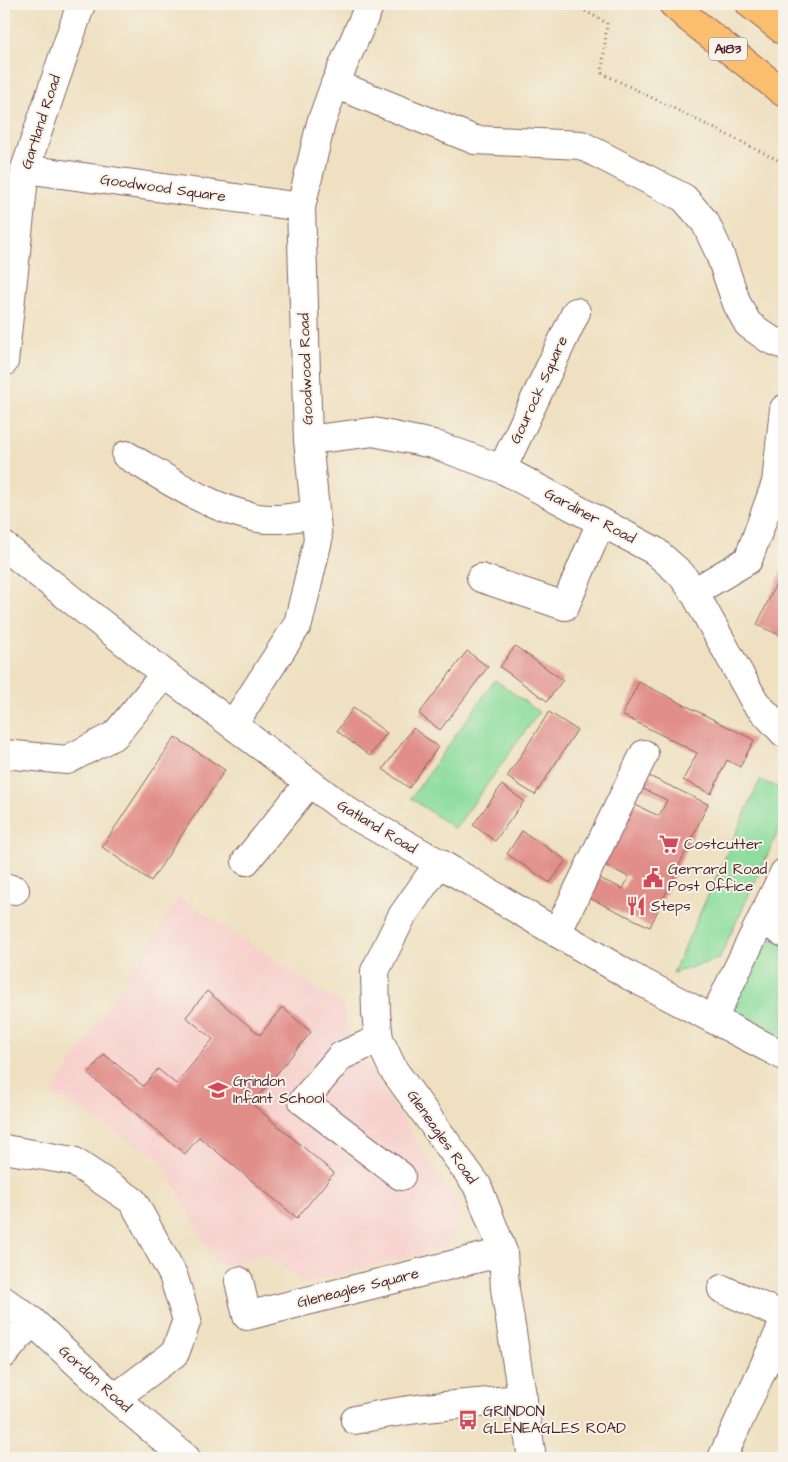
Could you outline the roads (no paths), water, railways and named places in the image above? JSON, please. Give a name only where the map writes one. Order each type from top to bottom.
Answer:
[{"type":"main road","name":"A183","points":[[673,4],[784,93]]},
{"type":"main road","points":[[750,4],[784,31]]},
{"type":"street","name":"Gartland Road","points":[[4,362],[25,169],[81,4]]},
{"type":"street","name":"Goodwood Road","points":[[233,725],[298,624],[318,540],[308,440],[301,207],[321,122],[335,84],[370,4]]},
{"type":"street","points":[[335,84],[476,140],[581,145],[684,198],[705,222],[719,252],[737,304],[748,324],[769,339],[784,345]]},
{"type":"street","name":"Goodwood Square","points":[[25,169],[301,207]]},
{"type":"street","name":"Gourock Square","points":[[502,469],[576,312]]},
{"type":"street","points":[[694,592],[748,560],[780,484],[784,409]]},
{"type":"street","name":"Gardiner Road","points":[[308,440],[373,432],[433,444],[502,469],[655,551],[681,574],[694,592],[755,702],[784,733]]},
{"type":"street","points":[[126,455],[194,494],[228,509],[259,518],[290,518],[315,514]]},
{"type":"street","points":[[481,578],[566,606],[601,522]]},
{"type":"street","name":"Gatland Road","points":[[4,546],[165,674],[350,813],[439,863],[630,976],[784,1056]]},
{"type":"street","points":[[4,754],[66,760],[115,735],[165,674]]},
{"type":"street","points":[[557,933],[644,754]]},
{"type":"street","points":[[246,861],[309,783]]},
{"type":"street","name":"Gleneagles Road","points":[[439,863],[402,916],[375,970],[379,1039],[393,1069],[477,1185],[503,1252],[505,1289],[532,1458]]},
{"type":"street","points":[[713,1019],[773,927],[784,873]]},
{"type":"street","points":[[379,1039],[341,1056],[303,1101],[401,1176]]},
{"type":"street","points":[[4,1149],[73,1161],[133,1201],[173,1275],[187,1320],[175,1353],[115,1398]]},
{"type":"street","name":"Gleneagles Square","points":[[239,1281],[247,1316],[503,1252]]},
{"type":"street","points":[[722,1289],[784,1316]]},
{"type":"street","name":"Gordon Road","points":[[4,1301],[32,1322],[115,1398],[186,1458]]},
{"type":"street","points":[[4,1354],[32,1322]]},
{"type":"street","points":[[722,1458],[784,1322]]},
{"type":"street","points":[[355,1420],[403,1410],[523,1399]]},
{"type":"place","name":"Costcutter","points":[[669,844]]},
{"type":"place","name":"Gerrard Road Post Office","points":[[653,878]]},
{"type":"place","name":"Steps","points":[[636,906]]},
{"type":"place","name":"Grindon Infant School","points":[[218,1090]]},
{"type":"place","name":"GRINDON GLENEAGLES ROAD","points":[[468,1420]]}]
